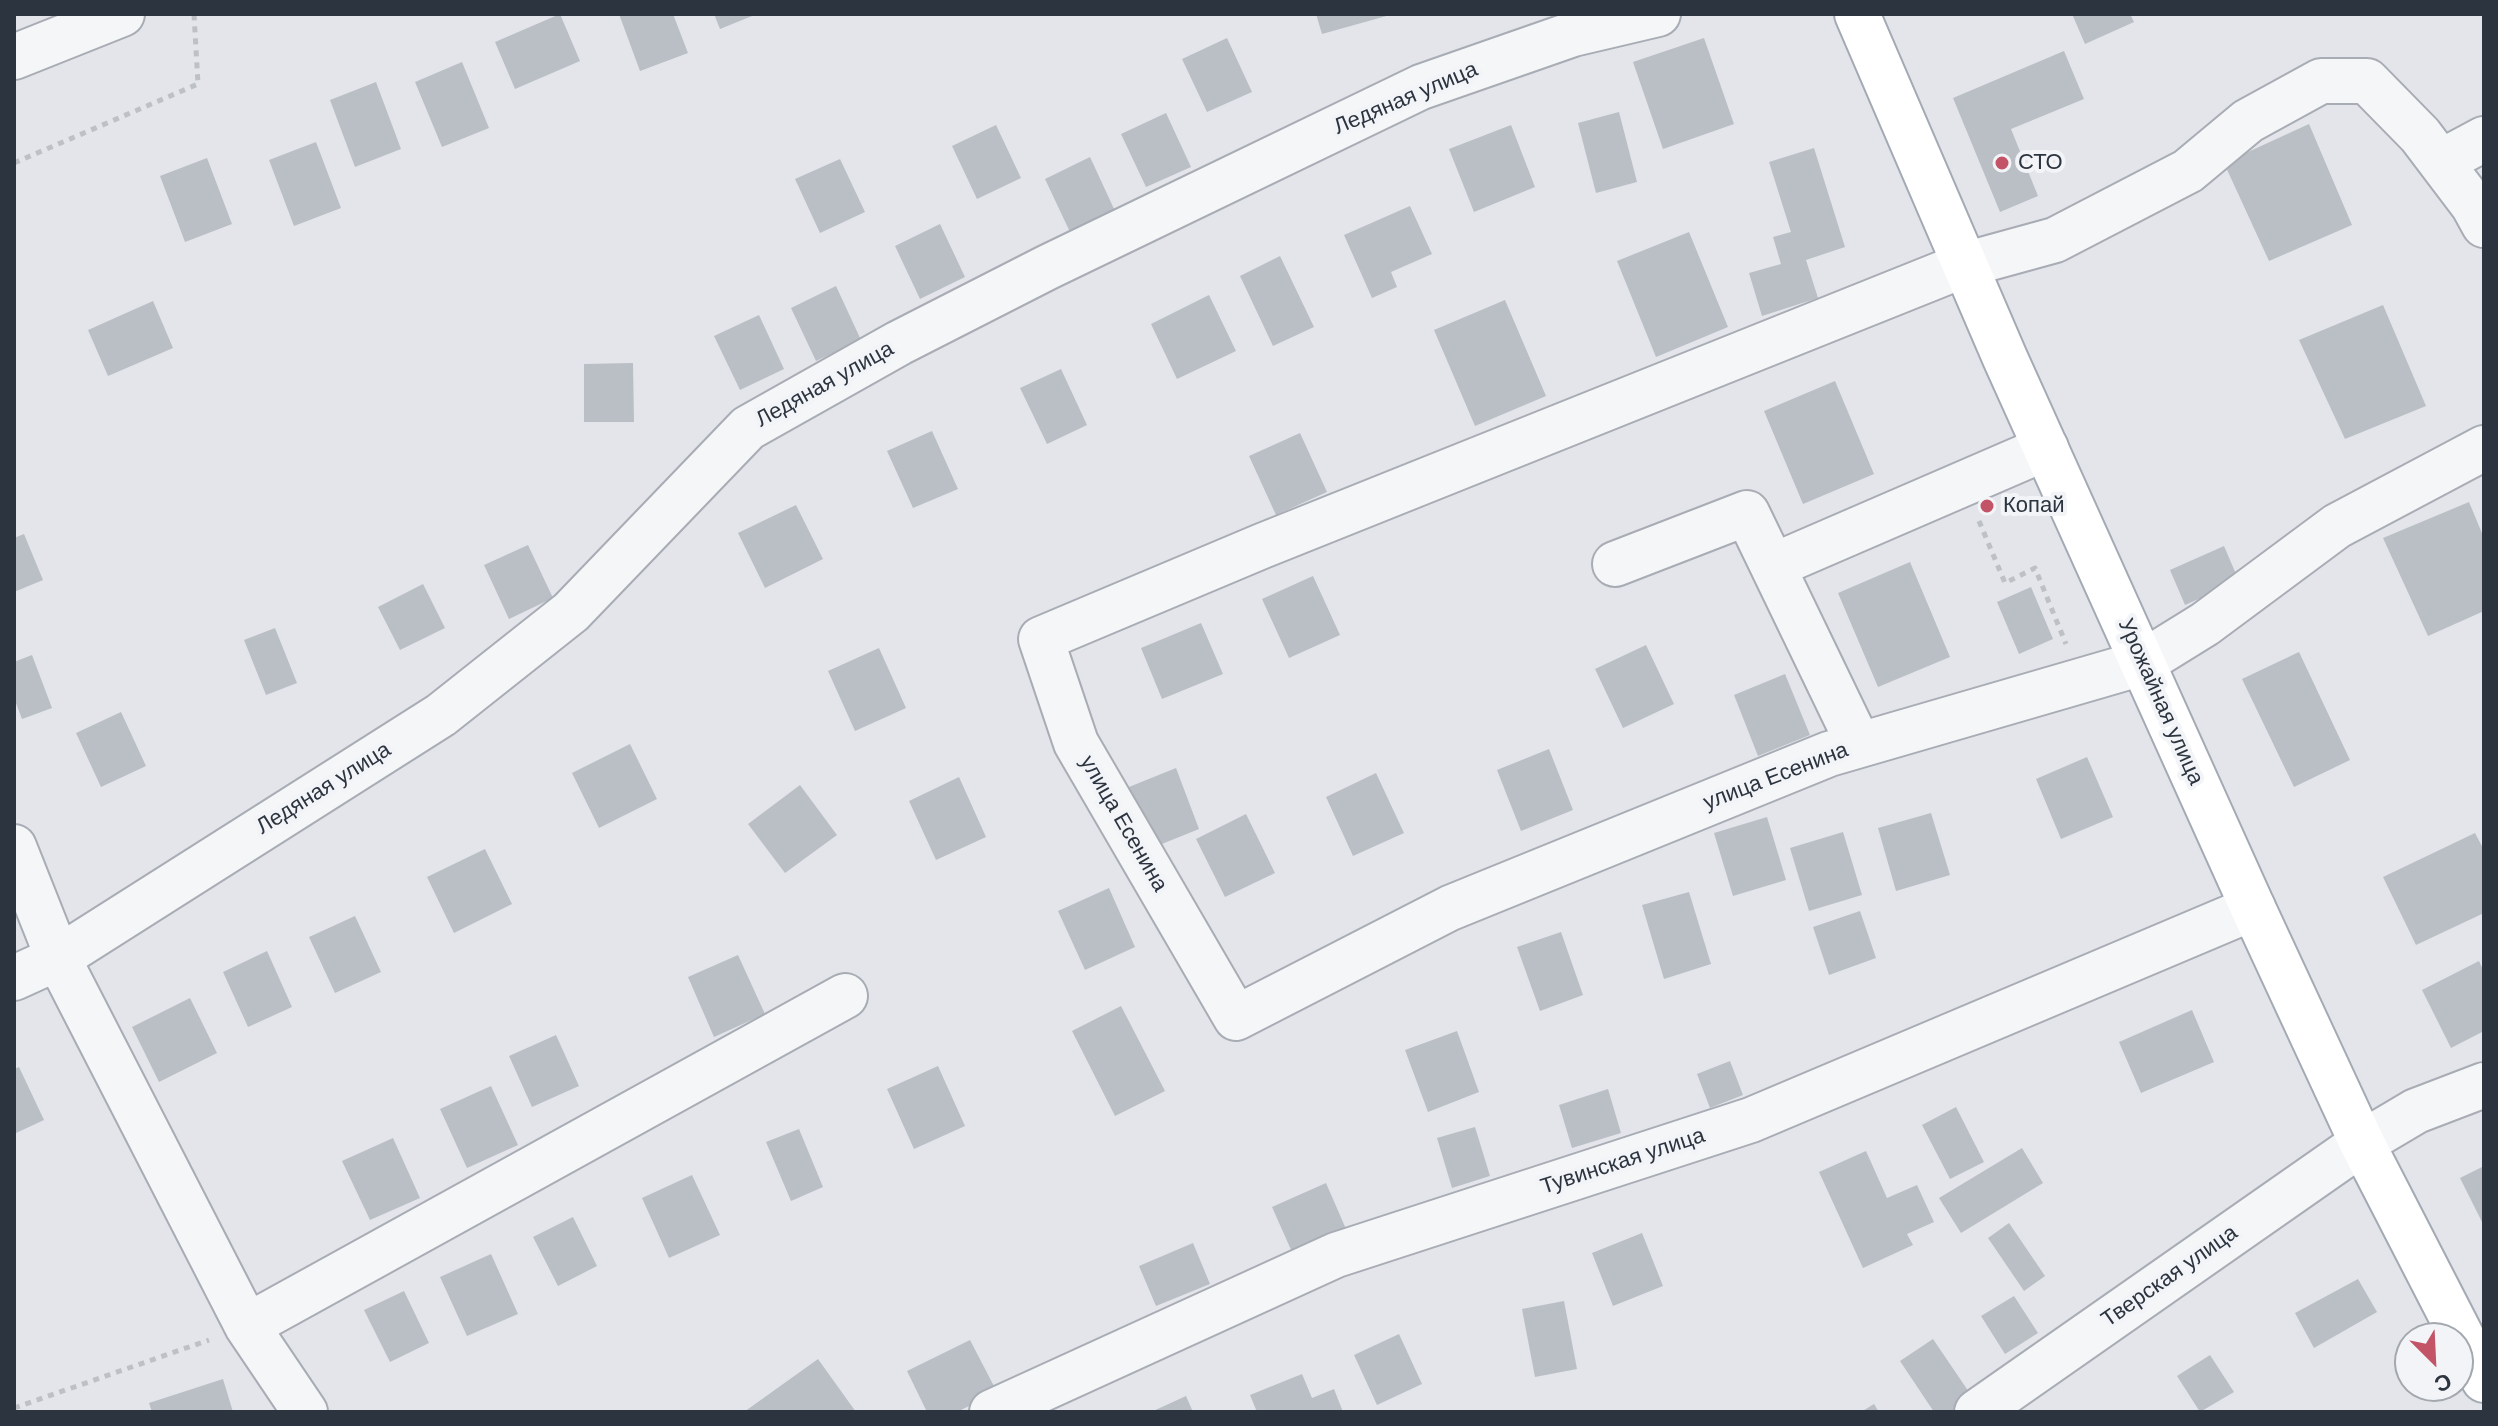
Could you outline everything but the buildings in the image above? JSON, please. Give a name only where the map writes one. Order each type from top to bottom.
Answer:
[{"type":"main road","name":"Урожайная улица","points":[[1857,14],[1964,265],[2253,908],[2362,1143],[2484,1380]]},
{"type":"street","points":[[14,57],[122,14]]},
{"type":"street","name":"Ледяная улица","points":[[14,978],[58,958],[441,715],[571,612],[748,428],[899,343],[1048,267],[1421,87],[1573,34],[1658,14]]},
{"type":"street","points":[[1964,265],[2055,240],[2188,171],[2248,121],[2321,81],[2367,81],[2420,135],[2473,205],[2484,225]]},
{"type":"street","points":[[2441,162],[2484,139]]},
{"type":"street","name":"улица Есенина","points":[[1964,265],[1262,546],[1041,639],[1076,743],[1236,1018],[1450,908],[1814,760],[2142,663],[2205,624],[2337,526],[2484,448]]},
{"type":"street","points":[[1773,566],[2046,448]]},
{"type":"street","points":[[1615,564],[1747,513],[1859,745]]},
{"type":"street","points":[[14,847],[58,958],[247,1326],[305,1412]]},
{"type":"street","name":"Тувинская улица","points":[[992,1412],[1336,1255],[1751,1120],[2253,908]]},
{"type":"street","points":[[247,1326],[845,996]]},
{"type":"street","name":"Тверская улица","points":[[1977,1412],[2362,1143],[2416,1111],[2484,1085]]},
{"type":"path","points":[[14,163],[198,84],[194,14]]},
{"type":"path","points":[[14,1408],[247,1326]]},
{"type":"place","name":"СТО","points":[[2002,163]]},
{"type":"place","name":"Копай","points":[[1987,506]]}]
